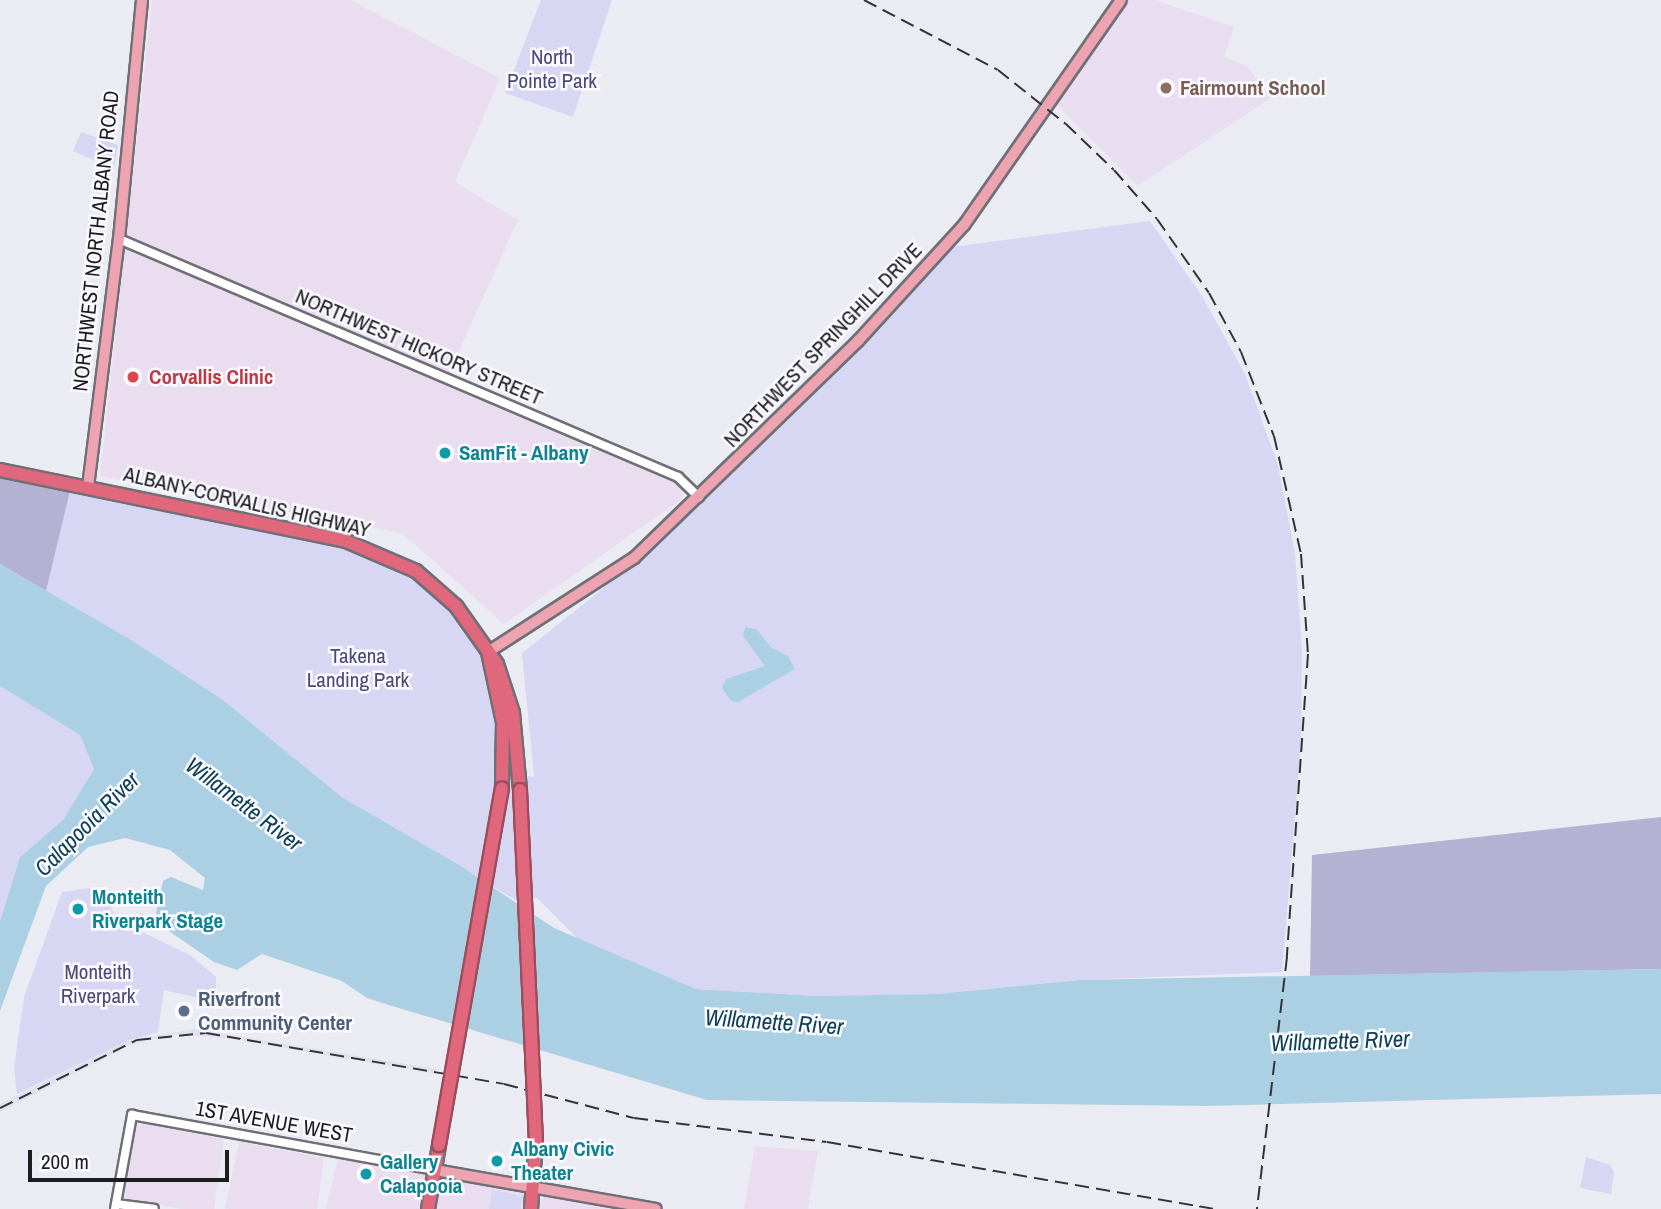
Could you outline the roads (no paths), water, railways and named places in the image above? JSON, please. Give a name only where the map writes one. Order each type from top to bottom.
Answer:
[{"type":"highway","name":"ALBANY-CORVALLIS HIGHWAY","points":[[0,470],[346,541],[386,555],[443,592],[488,652],[504,681],[513,713],[520,790],[536,1141],[531,1209]]},
{"type":"highway","name":"ALBANY-CORVALLIS HIGHWAY","points":[[428,1209],[502,789],[503,722],[488,652]]},
{"type":"main road","name":"NORTHWEST NORTH ALBANY ROAD","points":[[88,487],[119,239],[142,0]]},
{"type":"main road","name":"NORTHWEST SPRINGHILL DRIVE","points":[[488,652],[600,583],[699,497],[858,341],[964,225],[1121,0]]},
{"type":"main road","name":"1ST AVENUE WEST","points":[[435,1170],[656,1209]]},
{"type":"street","name":"NORTHWEST HICKORY STREET","points":[[119,239],[678,477],[699,497]]},
{"type":"street","name":"1ST AVENUE WEST","points":[[116,1206],[132,1115],[435,1170]]},
{"type":"street","points":[[116,1206],[154,1209]]},
{"type":"water","points":[[0,564],[131,640],[223,700],[343,798],[459,865],[554,928],[696,989],[816,996],[937,994],[1078,980],[1661,969],[1661,1094],[1207,1106],[707,1100],[367,998],[342,981],[262,954],[237,970],[214,962],[160,925],[156,913],[163,881],[171,877],[203,890],[205,878],[170,850],[125,838],[88,847],[46,886],[0,1011],[0,921],[20,857],[63,820],[94,769],[80,735],[0,686]]},
{"type":"water","points":[[745,627],[756,629],[772,648],[788,656],[795,669],[738,702],[731,701],[722,688],[726,679],[765,666],[743,636]]},
{"type":"railway","points":[[864,0],[998,70],[1066,124],[1114,170],[1157,219],[1209,293],[1241,352],[1274,436],[1301,554],[1308,654],[1287,957],[1257,1209]]},
{"type":"railway","points":[[0,1108],[137,1040],[206,1033],[504,1084],[634,1118],[827,1142],[1214,1209]]},
{"type":"place","name":"Fairmount School","points":[[1166,88]]},
{"type":"place","name":"Corvallis Clinic","points":[[133,377]]},
{"type":"place","name":"SamFit - Albany","points":[[445,453]]},
{"type":"place","name":"Monteith Riverpark Stage","points":[[78,909]]},
{"type":"place","name":"Riverfront Community Center","points":[[184,1011]]},
{"type":"place","name":"Albany Civic Theater","points":[[497,1161]]},
{"type":"place","name":"Gallery Calapooia","points":[[366,1174]]},
{"type":"park label","name":"North Pointe Park","points":[[552,69]]},
{"type":"park label","name":"Takena Landing Park","points":[[358,668]]},
{"type":"park label","name":"Monteith Riverpark","points":[[98,984]]},
{"type":"water label","name":"Willamette River","points":[[244,804]]},
{"type":"water label","name":"Calapooia River","points":[[87,824]]},
{"type":"water label","name":"Willamette River","points":[[774,1022]]},
{"type":"water label","name":"Willamette River","points":[[1340,1041]]}]
